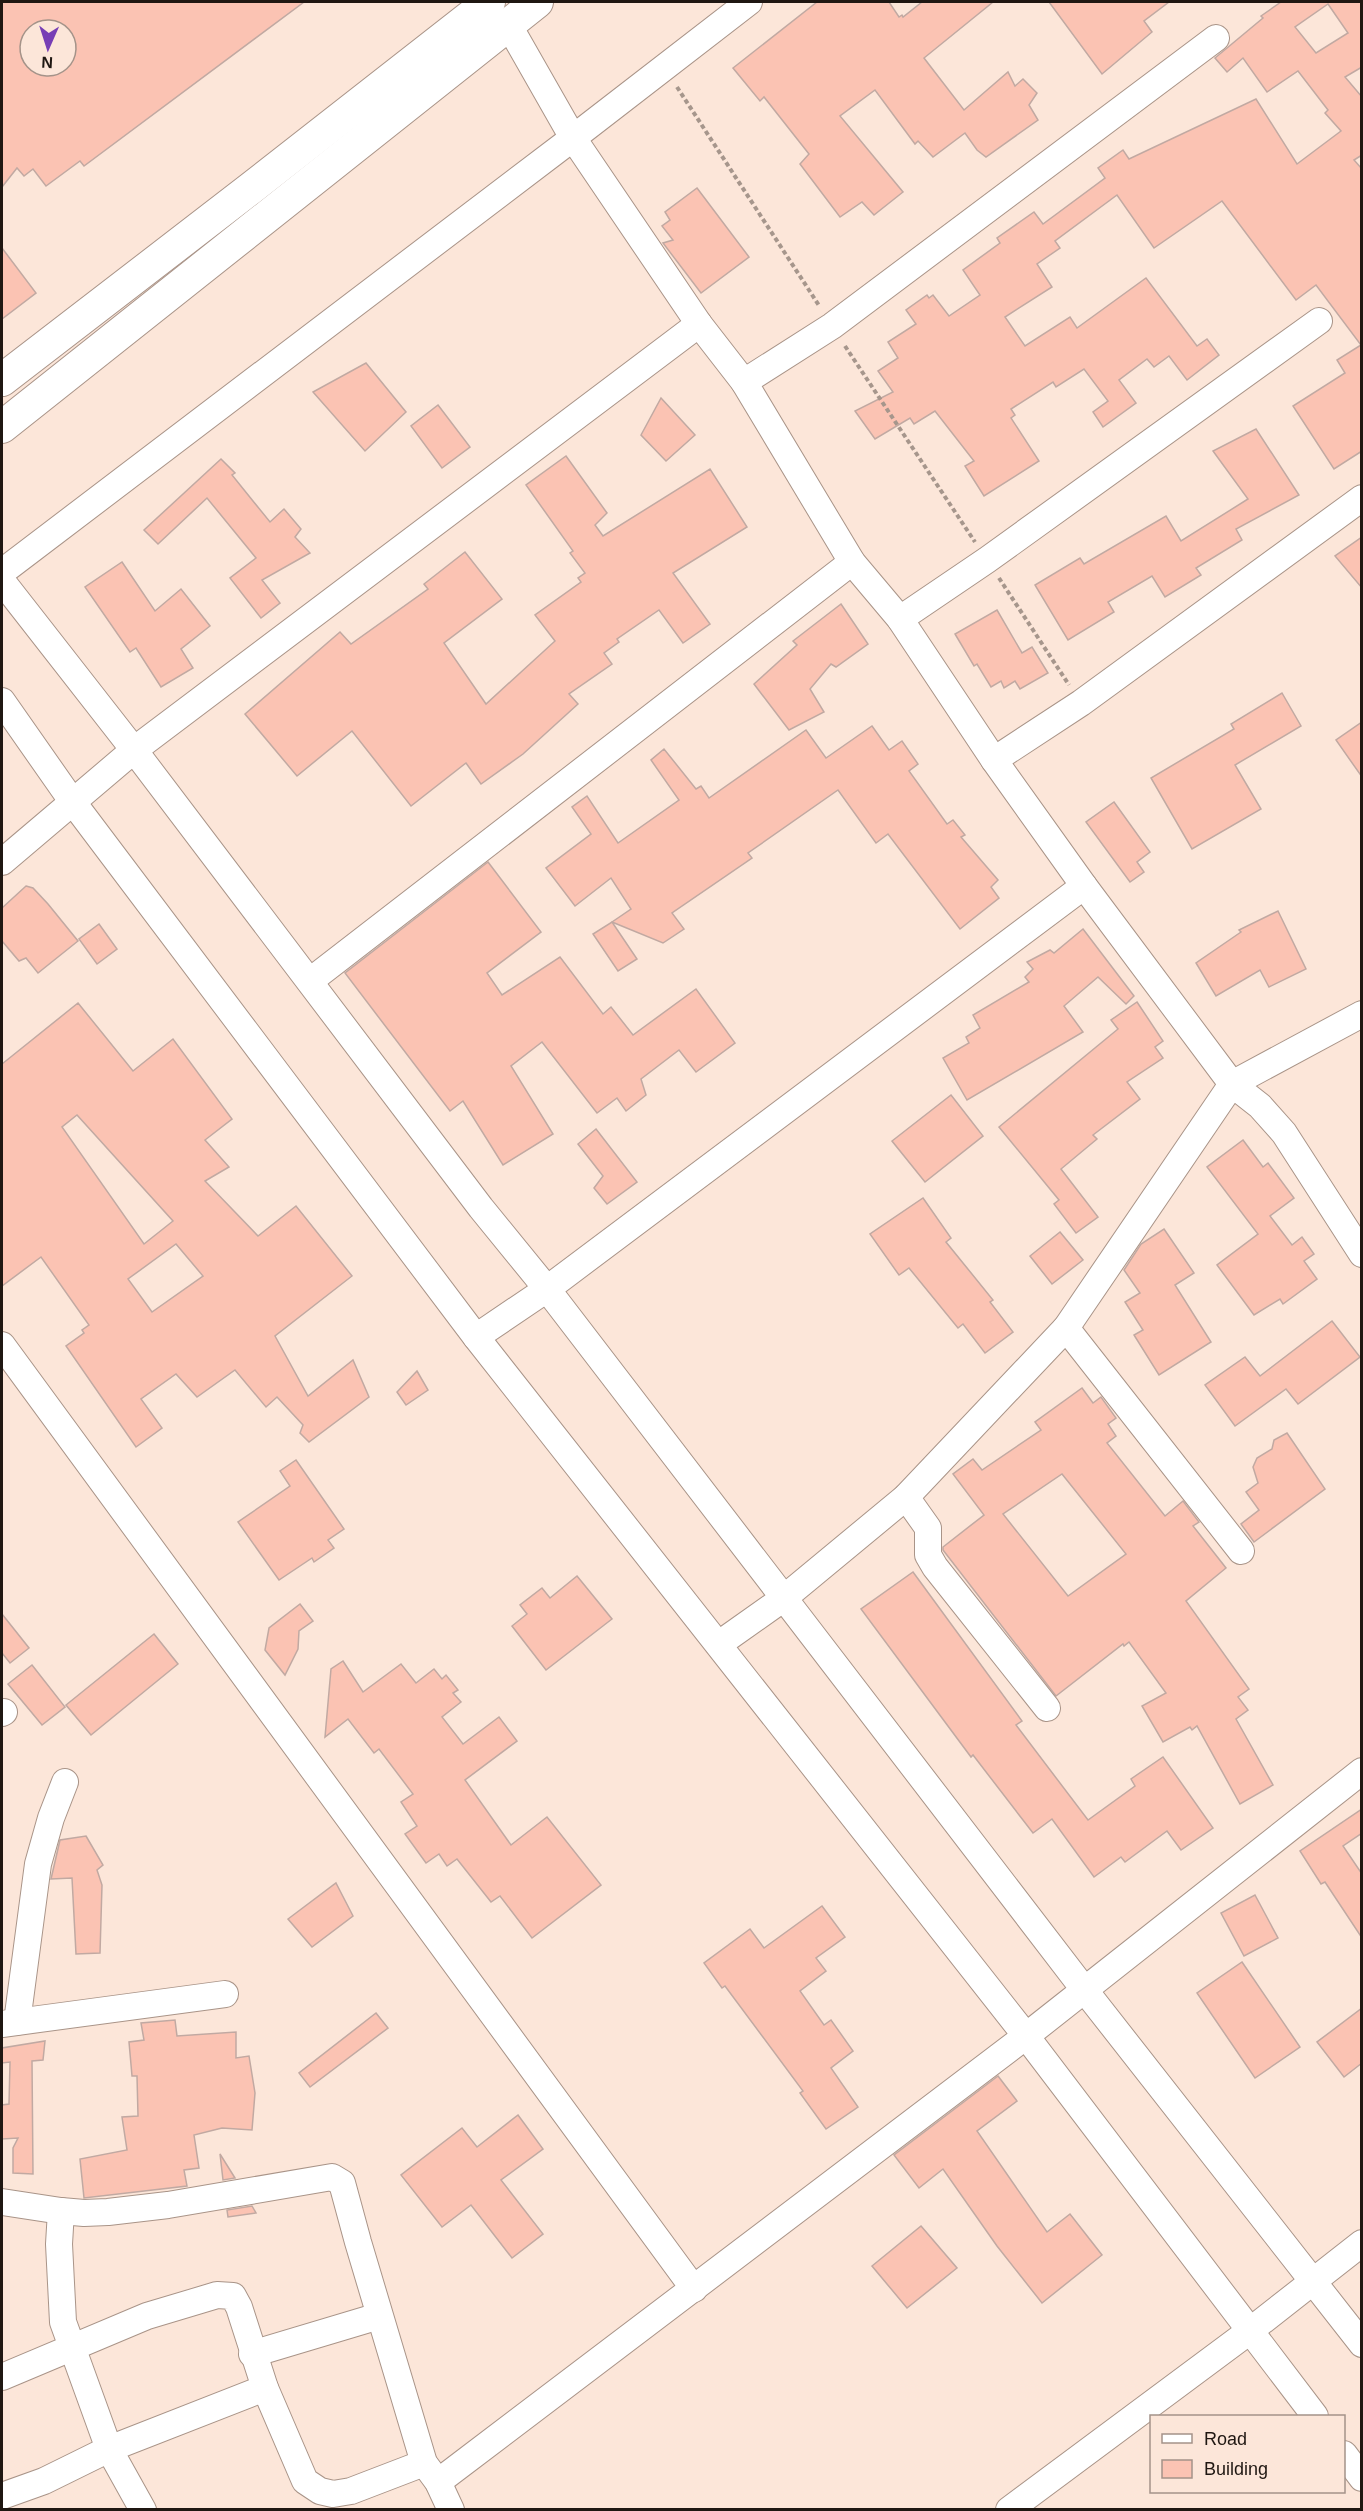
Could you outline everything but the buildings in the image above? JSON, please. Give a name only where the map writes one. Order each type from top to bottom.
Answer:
[{"type":"main road","points":[[2,380],[250,189],[499,13],[537,2]]},
{"type":"main road","points":[[2,428],[499,13]]},
{"type":"street","points":[[2,572],[573,138],[748,2]]},
{"type":"street","points":[[499,13],[573,138],[699,324],[744,382],[852,562],[900,619],[994,760],[1084,886],[1232,1084],[1260,1106],[1284,1133],[1362,1254]]},
{"type":"street","points":[[744,382],[832,326],[1216,38]]},
{"type":"street","points":[[900,619],[987,560],[1319,321]]},
{"type":"street","points":[[2,862],[134,750],[699,324]]},
{"type":"street","points":[[994,760],[1081,703],[1362,498]]},
{"type":"street","points":[[310,981],[852,562]]},
{"type":"street","points":[[2,581],[134,750],[481,1208],[547,1289],[1083,1988],[1362,2344]]},
{"type":"street","points":[[2,701],[72,801],[476,1337],[1026,2036],[1315,2415]]},
{"type":"street","points":[[476,1337],[547,1289],[1084,886]]},
{"type":"street","points":[[719,1644],[784,1599],[906,1497],[1066,1328],[1232,1084],[1362,1014]]},
{"type":"street","points":[[1066,1328],[1241,1551]]},
{"type":"street","points":[[2,1345],[694,2289]]},
{"type":"street","points":[[906,1497],[928,1528],[928,1555],[935,1567],[1047,1708]]},
{"type":"street","points":[[2,2377],[74,2349],[147,2316],[217,2295],[232,2296],[239,2307],[252,2354],[265,2388],[305,2481],[320,2491],[333,2494],[431,2473],[694,2289],[1026,2036],[1083,1988],[1362,1771]]},
{"type":"street","points":[[65,1782],[51,1818],[38,1864],[9,2023],[225,1994]]},
{"type":"street","points":[[2,2202],[84,2213],[148,2208],[336,2178],[342,2183],[379,2316],[431,2473],[451,2510]]},
{"type":"street","points":[[61,2211],[60,2302],[66,2334],[74,2349],[110,2449],[143,2510]]},
{"type":"street","points":[[1009,2510],[1251,2330],[1362,2243]]},
{"type":"street","points":[[252,2354],[379,2316]]},
{"type":"street","points":[[2,2496],[44,2481],[110,2449],[265,2388]]},
{"type":"street","points":[[1345,2455],[1362,2478]]},
{"type":"path","points":[[664,67],[1081,703]]}]
